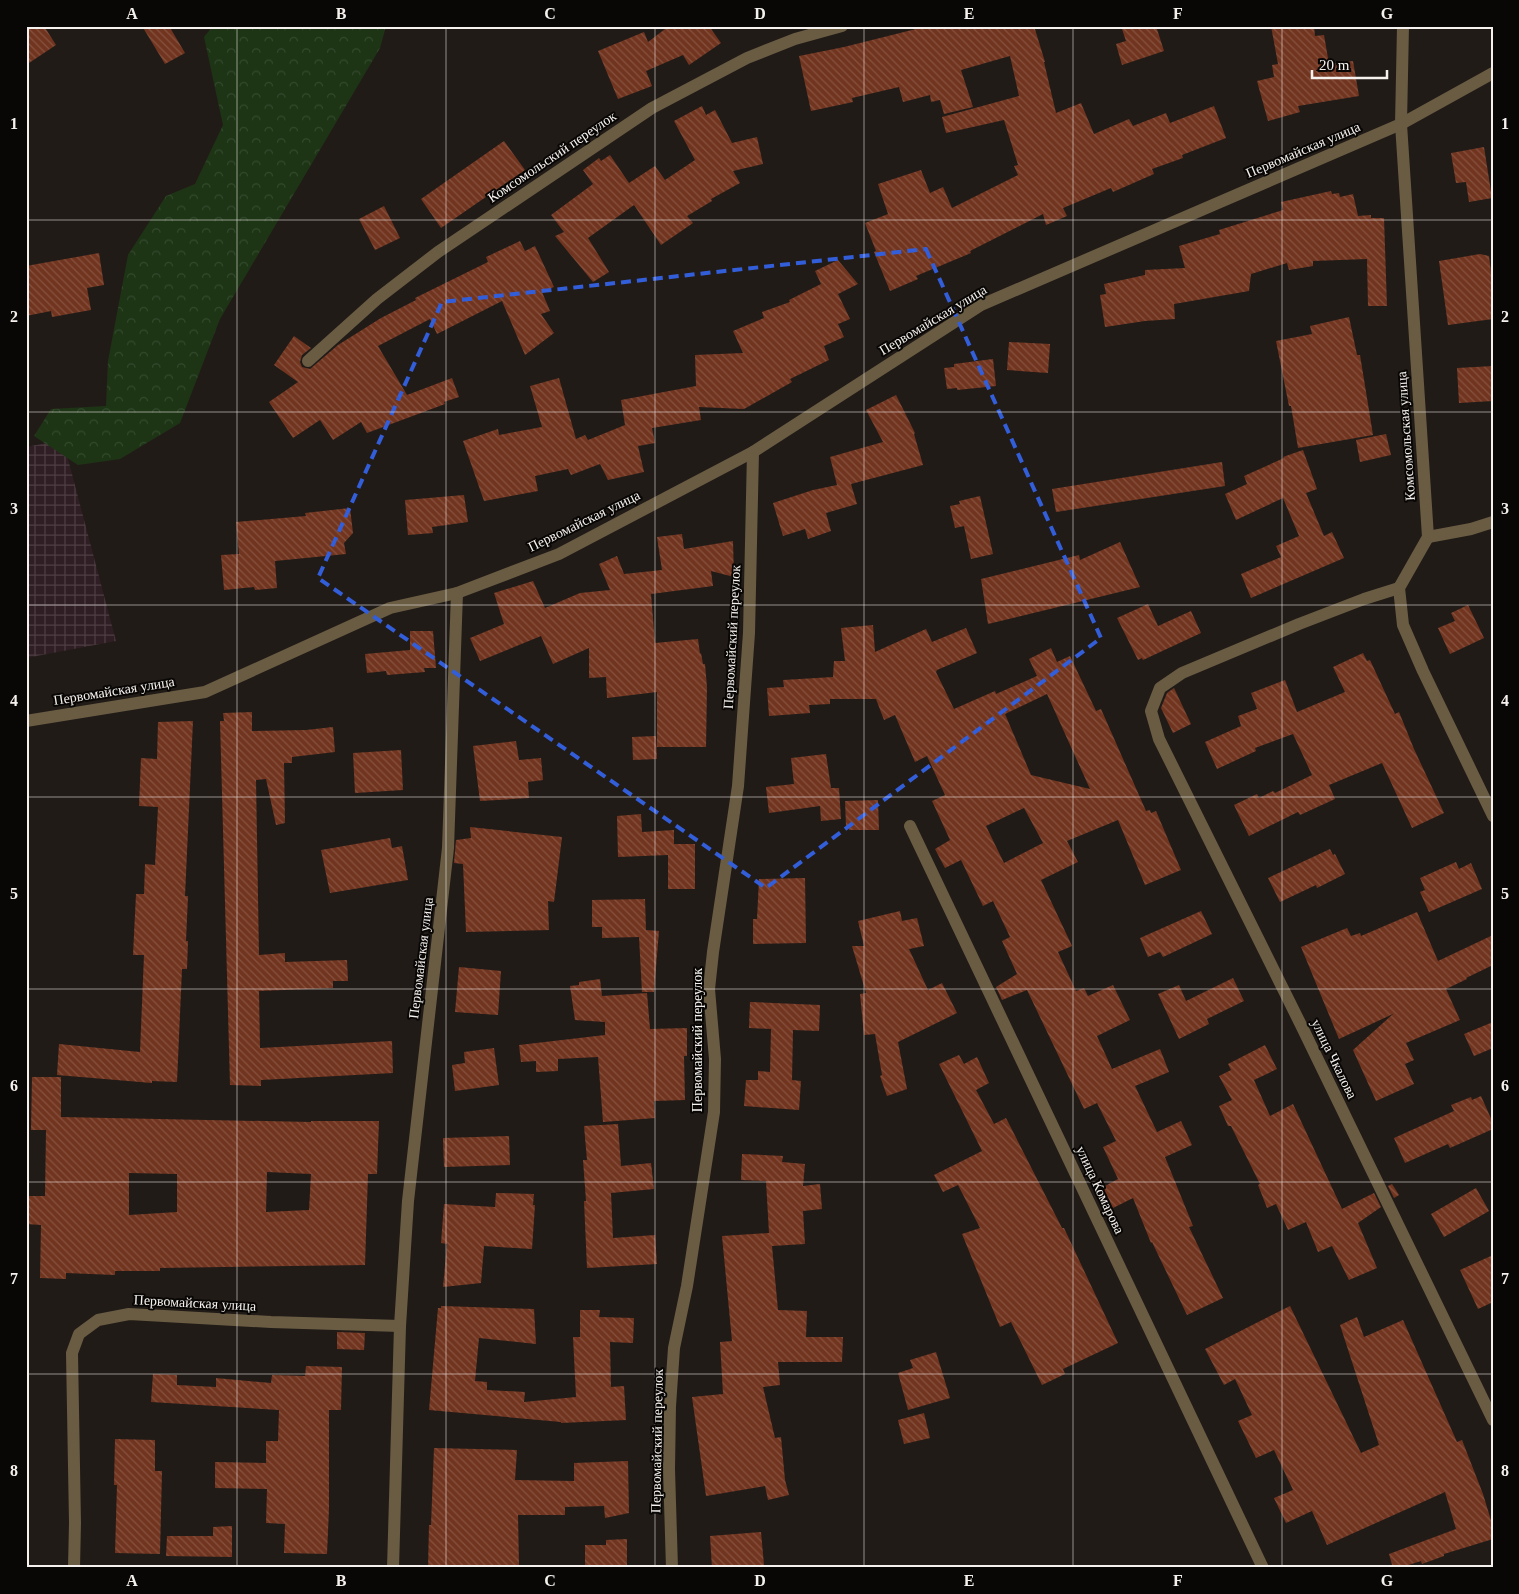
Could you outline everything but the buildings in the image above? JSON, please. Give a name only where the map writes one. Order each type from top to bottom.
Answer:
[{"type":"street","name":"Комсомольский переулок","points":[[308,361],[377,299],[438,252],[652,108],[747,58],[795,39],[842,26]]},
{"type":"street","name":"Комсомольская улица","points":[[1403,26],[1401,124],[1428,537]]},
{"type":"street","name":"Первомайская улица","points":[[26,721],[205,692],[390,608],[458,593],[559,554],[753,452],[981,306],[1401,124],[1493,73]]},
{"type":"street","name":"Первомайский переулок","points":[[672,1568],[669,1469],[674,1348],[687,1286],[714,1112],[715,1059],[709,989],[738,786],[748,633],[753,452]]},
{"type":"street","points":[[1493,522],[1471,529],[1428,537],[1399,588],[1403,625],[1423,671],[1493,816]]},
{"type":"street","name":"улица Чкалова","points":[[1399,588],[1364,599],[1299,624],[1182,673],[1160,688],[1151,711],[1159,739],[1493,1420]]},
{"type":"street","name":"Первомайская улица","points":[[393,1568],[400,1326],[408,1201],[448,848],[458,593]]},
{"type":"street","name":"улица Комарова","points":[[910,826],[1263,1568]]},
{"type":"street","name":"Первомайская улица","points":[[74,1568],[72,1353],[79,1334],[91,1324],[98,1320],[129,1314],[271,1322],[400,1326]]},
{"type":"highlighted area","points":[[926,249],[1101,638],[766,888],[318,578],[442,302]]},
{"type":"shaded area","points":[[63,440],[116,641],[26,658],[26,447]]},
{"type":"green space","points":[[213,26],[386,26],[380,48],[220,319],[180,423],[120,459],[78,465],[34,436],[51,409],[106,406],[108,361],[128,255],[166,196],[195,184],[223,125],[204,37]]}]
